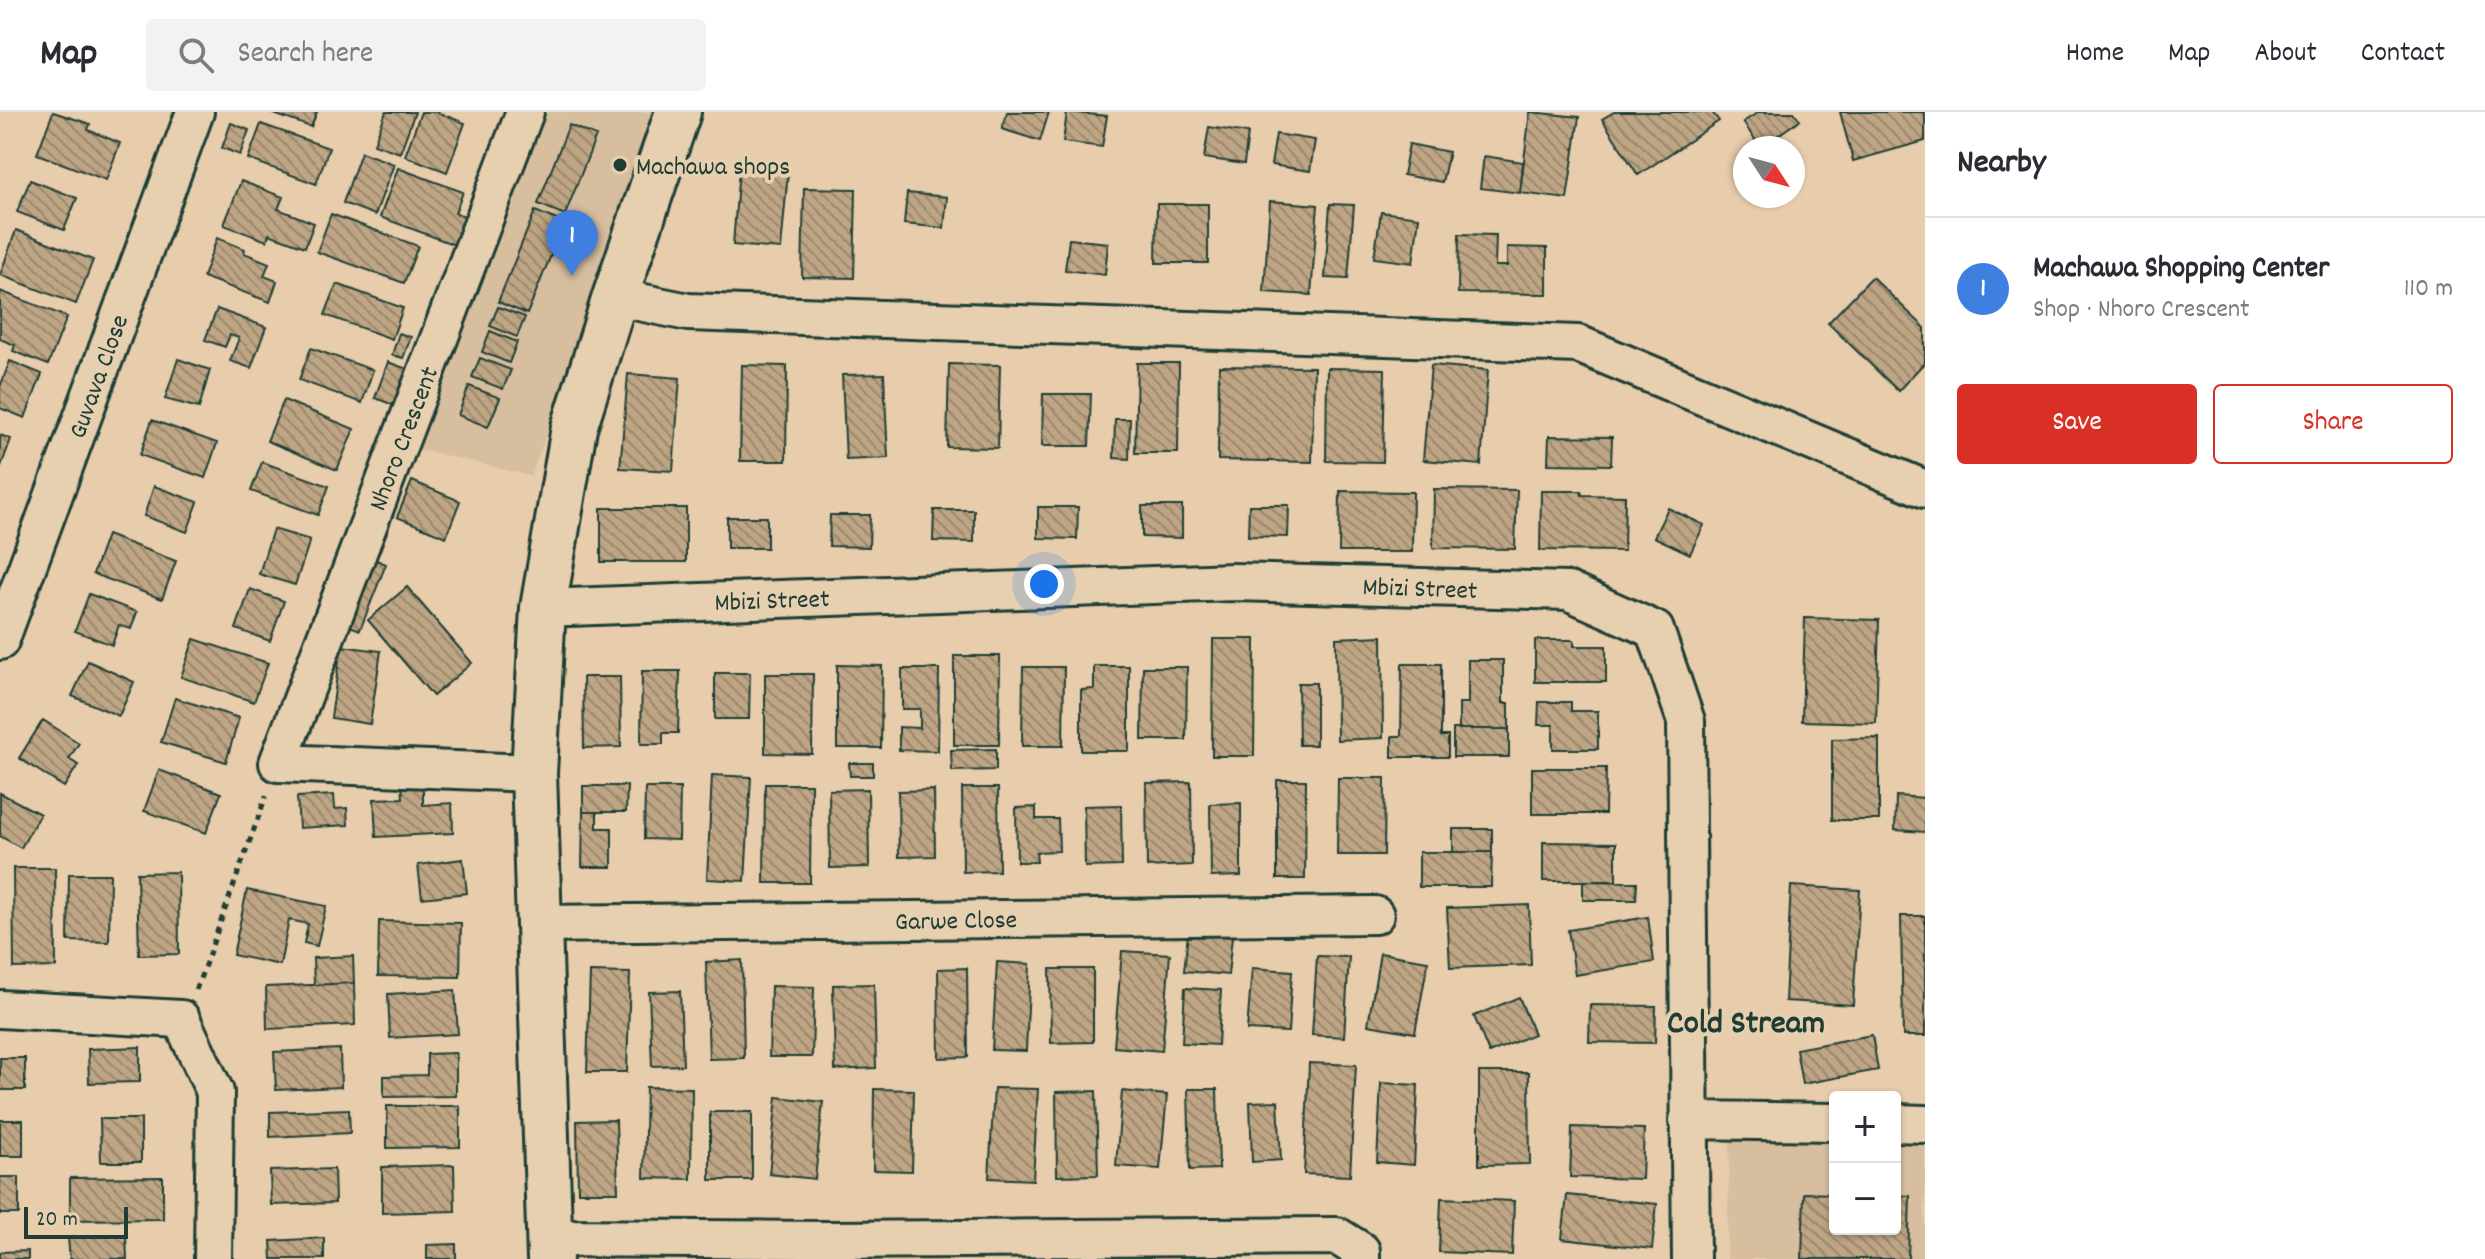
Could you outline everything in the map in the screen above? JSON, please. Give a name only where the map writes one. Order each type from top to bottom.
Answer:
[{"type":"street","name":"Guvava Close","points":[[0,641],[195,112]]},
{"type":"street","name":"Nhoro Crescent","points":[[278,763],[525,112]]},
{"type":"street","points":[[678,112],[574,428],[543,608],[534,773],[550,1248],[829,1250],[1337,1236],[1361,1251],[1361,1259]]},
{"type":"street","points":[[615,297],[688,312],[1578,344],[1925,489]]},
{"type":"street","name":"Mbizi Street","points":[[543,608],[1233,582],[1568,591],[1655,630],[1686,721],[1691,1259]]},
{"type":"street","points":[[278,763],[534,773]]},
{"type":"street","name":"Garwe Close","points":[[538,924],[1375,915]]},
{"type":"street","points":[[0,1009],[181,1019],[215,1092],[213,1259]]},
{"type":"street","points":[[1688,1120],[1829,1122]]},
{"type":"street","points":[[1901,1123],[1925,1124]]},
{"type":"path","points":[[181,1019],[200,984],[278,763]]},
{"type":"shaded area","points":[[544,112],[654,112],[663,115],[531,476],[410,447]]},
{"type":"shaded area","points":[[1730,1136],[1829,1137],[1829,1235],[1901,1235],[1901,1137],[1925,1138],[1925,1259],[1727,1259]]},
{"type":"building","points":[[53,112],[90,124],[88,130],[120,143],[106,180],[37,154]]},
{"type":"building","points":[[268,112],[317,112],[311,127]]},
{"type":"building","points":[[386,112],[415,112],[400,153],[374,144]]},
{"type":"building","points":[[421,112],[436,112],[465,123],[447,172],[405,156]]},
{"type":"building","points":[[1007,112],[1049,112],[1040,141],[1002,129]]},
{"type":"building","points":[[1067,112],[1107,116],[1102,147],[1063,142]]},
{"type":"building","points":[[1530,112],[1579,117],[1567,199],[1520,193]]},
{"type":"building","points":[[1614,112],[1712,112],[1719,121],[1638,175],[1602,119]]},
{"type":"building","points":[[1759,112],[1794,112],[1800,120],[1776,136],[1753,136],[1743,122]]},
{"type":"building","points":[[1840,112],[1925,112],[1925,141],[1853,161]]},
{"type":"building","points":[[231,123],[249,130],[240,155],[222,148]]},
{"type":"building","points":[[261,124],[329,148],[316,184],[248,159]]},
{"type":"building","points":[[569,125],[596,136],[565,215],[538,204]]},
{"type":"building","points":[[1209,127],[1248,133],[1244,164],[1204,158]]},
{"type":"building","points":[[1276,134],[1315,140],[1310,171],[1271,165]]},
{"type":"building","points":[[1409,144],[1449,152],[1442,182],[1403,175]]},
{"type":"building","points":[[361,152],[394,164],[375,215],[343,203]]},
{"type":"building","points":[[1484,156],[1523,162],[1520,193],[1480,188]]},
{"type":"building","points":[[398,168],[463,192],[455,213],[465,216],[455,245],[380,217]]},
{"type":"building","points":[[739,168],[788,172],[781,249],[733,245]]},
{"type":"building","points":[[30,180],[77,198],[64,230],[17,212]]},
{"type":"building","points":[[241,181],[283,197],[278,209],[314,223],[305,247],[269,234],[267,241],[224,225]]},
{"type":"building","points":[[804,188],[856,189],[854,278],[802,277]]},
{"type":"building","points":[[907,193],[947,197],[944,228],[904,224]]},
{"type":"building","points":[[1270,201],[1318,205],[1311,295],[1264,292]]},
{"type":"building","points":[[1157,204],[1208,204],[1208,263],[1156,263]]},
{"type":"building","points":[[1330,204],[1354,205],[1348,279],[1325,278]]},
{"type":"building","points":[[535,211],[564,223],[527,314],[498,302]]},
{"type":"building","points":[[1381,212],[1419,217],[1413,263],[1374,258]]},
{"type":"building","points":[[331,214],[418,246],[404,283],[317,252]]},
{"type":"building","points":[[16,230],[93,260],[76,304],[0,275]]},
{"type":"building","points":[[1459,234],[1496,235],[1495,266],[1507,266],[1507,247],[1547,248],[1547,294],[1458,293]]},
{"type":"building","points":[[217,238],[269,263],[264,276],[277,281],[270,302],[203,277]]},
{"type":"building","points":[[1069,239],[1108,243],[1105,275],[1065,270]]},
{"type":"building","points":[[1872,277],[1925,328],[1925,362],[1898,391],[1828,323]]},
{"type":"building","points":[[337,284],[403,308],[392,339],[325,315]]},
{"type":"building","points":[[0,291],[67,317],[48,365],[13,351],[15,345],[0,339]]},
{"type":"building","points":[[498,307],[525,317],[517,337],[490,326]]},
{"type":"building","points":[[217,309],[266,327],[251,368],[230,361],[239,338],[230,335],[225,347],[205,340]]},
{"type":"building","points":[[490,331],[517,342],[509,363],[482,352]]},
{"type":"building","points":[[399,333],[411,337],[403,358],[392,355]]},
{"type":"building","points":[[311,348],[373,370],[362,403],[299,380]]},
{"type":"building","points":[[480,358],[511,370],[503,389],[472,377]]},
{"type":"building","points":[[178,359],[210,370],[199,408],[165,399]]},
{"type":"building","points":[[10,361],[42,374],[25,418],[0,408],[0,387]]},
{"type":"building","points":[[388,362],[410,370],[396,406],[375,398]]},
{"type":"building","points":[[1137,363],[1179,363],[1178,453],[1135,453]]},
{"type":"building","points":[[949,364],[1000,365],[998,448],[947,447]]},
{"type":"building","points":[[742,365],[787,366],[786,461],[740,461]]},
{"type":"building","points":[[1431,365],[1488,370],[1481,465],[1423,460]]},
{"type":"building","points":[[1219,366],[1314,367],[1312,462],[1218,460]]},
{"type":"building","points":[[1327,368],[1385,369],[1383,462],[1326,461]]},
{"type":"building","points":[[628,374],[680,378],[673,471],[620,468]]},
{"type":"building","points":[[884,374],[888,458],[846,460],[842,375]]},
{"type":"building","points":[[469,386],[500,398],[488,427],[458,415]]},
{"type":"building","points":[[1043,394],[1091,394],[1089,446],[1042,446]]},
{"type":"building","points":[[284,400],[354,429],[337,470],[267,441]]},
{"type":"building","points":[[1115,419],[1130,419],[1129,459],[1114,458]]},
{"type":"building","points":[[152,420],[217,443],[205,478],[140,455]]},
{"type":"building","points":[[0,435],[11,439],[0,469]]},
{"type":"building","points":[[1549,436],[1612,437],[1611,465],[1548,464]]},
{"type":"building","points":[[262,462],[329,486],[318,515],[251,491]]},
{"type":"building","points":[[412,481],[460,501],[446,537],[397,517]]},
{"type":"building","points":[[154,486],[198,502],[187,532],[144,516]]},
{"type":"building","points":[[1434,489],[1517,490],[1515,549],[1433,548]]},
{"type":"building","points":[[1340,491],[1413,492],[1412,552],[1339,552]]},
{"type":"building","points":[[1541,491],[1625,496],[1624,551],[1540,550]]},
{"type":"building","points":[[1249,505],[1289,505],[1288,537],[1248,536]]},
{"type":"building","points":[[1142,506],[1182,506],[1182,538],[1142,537]]},
{"type":"building","points":[[1038,507],[1078,507],[1077,539],[1038,538]]},
{"type":"building","points":[[601,508],[686,508],[686,562],[601,562]]},
{"type":"building","points":[[1668,508],[1704,525],[1690,554],[1654,537]]},
{"type":"building","points":[[934,510],[974,510],[974,542],[933,541]]},
{"type":"building","points":[[830,515],[870,515],[869,547],[829,546]]},
{"type":"building","points":[[727,517],[767,517],[767,548],[727,548]]},
{"type":"building","points":[[273,529],[310,540],[295,585],[259,574]]},
{"type":"building","points":[[107,535],[176,561],[162,599],[93,574]]},
{"type":"building","points":[[367,556],[386,564],[360,630],[342,623]]},
{"type":"building","points":[[407,587],[472,663],[433,696],[368,620]]},
{"type":"building","points":[[250,589],[284,601],[270,641],[236,629]]},
{"type":"building","points":[[89,594],[137,612],[131,629],[119,625],[112,645],[75,631]]},
{"type":"building","points":[[1805,618],[1879,620],[1876,723],[1802,721]]},
{"type":"building","points":[[1382,636],[1383,738],[1337,740],[1336,638]]},
{"type":"building","points":[[194,639],[268,663],[254,702],[181,677]]},
{"type":"building","points":[[1213,639],[1255,639],[1254,756],[1212,756]]},
{"type":"building","points":[[1535,640],[1574,640],[1574,646],[1606,646],[1606,682],[1535,682]]},
{"type":"building","points":[[341,646],[381,651],[370,724],[331,718]]},
{"type":"building","points":[[954,656],[1000,656],[999,745],[954,745]]},
{"type":"building","points":[[1468,660],[1503,660],[1503,703],[1509,703],[1509,729],[1459,729],[1459,703],[1468,703]]},
{"type":"building","points":[[88,661],[134,682],[119,716],[72,696]]},
{"type":"building","points":[[1402,664],[1441,664],[1441,736],[1448,736],[1448,757],[1392,757],[1392,736],[1401,736]]},
{"type":"building","points":[[837,665],[882,666],[881,748],[837,748]]},
{"type":"building","points":[[1094,666],[1129,666],[1129,751],[1081,751],[1081,690],[1094,689]]},
{"type":"building","points":[[1023,667],[1064,667],[1063,746],[1022,746]]},
{"type":"building","points":[[1143,667],[1187,667],[1186,740],[1142,740]]},
{"type":"building","points":[[902,669],[939,669],[938,751],[899,750],[899,727],[920,728],[920,709],[902,709]]},
{"type":"building","points":[[642,671],[680,671],[678,733],[663,733],[663,744],[641,744]]},
{"type":"building","points":[[715,673],[750,673],[749,719],[715,719]]},
{"type":"building","points":[[765,674],[813,674],[812,754],[765,753]]},
{"type":"building","points":[[583,677],[620,677],[621,747],[584,748]]},
{"type":"building","points":[[1298,683],[1316,683],[1316,745],[1299,745]]},
{"type":"building","points":[[175,698],[239,718],[226,762],[161,742]]},
{"type":"building","points":[[1539,702],[1571,702],[1571,711],[1598,711],[1598,749],[1553,749],[1553,725],[1538,725]]},
{"type":"building","points":[[43,720],[79,743],[69,759],[78,765],[64,787],[19,758]]},
{"type":"building","points":[[1453,729],[1509,729],[1509,757],[1453,757]]},
{"type":"building","points":[[1879,738],[1879,820],[1832,820],[1832,739]]},
{"type":"building","points":[[996,749],[996,770],[952,771],[951,750]]},
{"type":"building","points":[[849,763],[873,763],[873,776],[850,776]]},
{"type":"building","points":[[1532,768],[1606,768],[1605,814],[1532,814]]},
{"type":"building","points":[[159,770],[221,793],[206,833],[144,811]]},
{"type":"building","points":[[712,775],[751,777],[745,881],[707,879]]},
{"type":"building","points":[[1338,778],[1385,778],[1384,855],[1337,855]]},
{"type":"building","points":[[1277,780],[1306,780],[1305,879],[1277,879]]},
{"type":"building","points":[[1191,782],[1192,865],[1147,867],[1146,783]]},
{"type":"building","points":[[765,784],[811,784],[810,883],[764,883]]},
{"type":"building","points":[[423,785],[423,805],[452,803],[453,833],[376,837],[374,799],[403,798],[402,786]]},
{"type":"building","points":[[583,786],[627,786],[626,812],[583,812]]},
{"type":"building","points":[[645,788],[680,788],[679,840],[644,839]]},
{"type":"building","points":[[962,788],[998,788],[999,871],[963,872]]},
{"type":"building","points":[[868,789],[869,867],[830,868],[829,790]]},
{"type":"building","points":[[934,790],[935,856],[899,857],[898,791]]},
{"type":"building","points":[[0,793],[40,814],[21,848],[0,836]]},
{"type":"building","points":[[334,795],[335,809],[347,808],[348,825],[299,828],[297,797]]},
{"type":"building","points":[[1896,796],[1925,798],[1925,832],[1895,830]]},
{"type":"building","points":[[1241,803],[1241,876],[1211,877],[1210,804]]},
{"type":"building","points":[[1121,805],[1122,866],[1085,867],[1084,806]]},
{"type":"building","points":[[1036,807],[1036,819],[1058,819],[1059,851],[1036,852],[1037,862],[1017,862],[1016,808]]},
{"type":"building","points":[[583,812],[597,812],[597,828],[612,828],[612,867],[582,867]]},
{"type":"building","points":[[1453,829],[1492,829],[1492,852],[1453,852]]},
{"type":"building","points":[[1543,842],[1616,843],[1616,881],[1543,881]]},
{"type":"building","points":[[1419,852],[1492,852],[1491,887],[1419,887]]},
{"type":"building","points":[[463,859],[467,893],[422,898],[418,865]]},
{"type":"building","points":[[13,868],[55,868],[56,967],[14,968]]},
{"type":"building","points":[[178,872],[179,954],[139,955],[137,873]]},
{"type":"building","points":[[69,874],[110,874],[109,942],[68,941]]},
{"type":"building","points":[[1583,881],[1637,882],[1636,900],[1583,900]]},
{"type":"building","points":[[1791,886],[1860,890],[1853,1005],[1785,1001]]},
{"type":"building","points":[[247,890],[326,906],[317,946],[304,943],[308,924],[289,920],[280,965],[233,955]]},
{"type":"building","points":[[1529,905],[1531,965],[1450,968],[1447,908]]},
{"type":"building","points":[[1901,916],[1925,916],[1925,1036],[1903,1036]]},
{"type":"building","points":[[1648,917],[1654,962],[1575,975],[1568,930]]},
{"type":"building","points":[[379,921],[461,923],[460,977],[378,976]]},
{"type":"building","points":[[1188,933],[1232,937],[1228,975],[1184,971]]},
{"type":"building","points":[[1122,951],[1170,954],[1162,1051],[1114,1047]]},
{"type":"building","points":[[1380,953],[1428,961],[1415,1033],[1368,1025]]},
{"type":"building","points":[[353,956],[354,983],[314,985],[313,958]]},
{"type":"building","points":[[1317,956],[1349,957],[1344,1037],[1312,1035]]},
{"type":"building","points":[[742,960],[744,1058],[709,1059],[706,962]]},
{"type":"building","points":[[997,962],[1030,964],[1026,1051],[992,1050]]},
{"type":"building","points":[[967,968],[968,1057],[939,1058],[938,969]]},
{"type":"building","points":[[1252,968],[1292,971],[1288,1032],[1247,1030]]},
{"type":"building","points":[[1050,969],[1093,969],[1093,1042],[1051,1043]]},
{"type":"building","points":[[590,972],[630,973],[627,1072],[587,1072]]},
{"type":"building","points":[[354,983],[355,1025],[267,1029],[266,987]]},
{"type":"building","points":[[874,984],[876,1068],[835,1070],[833,985]]},
{"type":"building","points":[[771,986],[814,987],[812,1057],[769,1057]]},
{"type":"building","points":[[1185,988],[1221,990],[1218,1045],[1182,1043]]},
{"type":"building","points":[[455,990],[458,1034],[390,1038],[388,994]]},
{"type":"building","points":[[680,991],[683,1065],[652,1066],[649,992]]},
{"type":"building","points":[[1519,997],[1534,1034],[1489,1053],[1474,1016]]},
{"type":"building","points":[[1590,1005],[1656,1006],[1655,1043],[1589,1042]]},
{"type":"building","points":[[1872,1035],[1878,1070],[1802,1084],[1796,1049]]},
{"type":"building","points":[[140,1047],[140,1082],[89,1083],[88,1049]]},
{"type":"building","points":[[340,1049],[341,1087],[276,1090],[274,1052]]},
{"type":"building","points":[[456,1053],[456,1096],[384,1097],[384,1076],[427,1075],[427,1054]]},
{"type":"building","points":[[0,1058],[25,1058],[25,1090],[0,1090]]},
{"type":"building","points":[[1309,1063],[1356,1065],[1350,1176],[1304,1174]]},
{"type":"building","points":[[1479,1072],[1529,1072],[1530,1164],[1479,1165]]},
{"type":"building","points":[[1381,1083],[1418,1085],[1414,1165],[1377,1162]]},
{"type":"building","points":[[646,1087],[692,1088],[691,1179],[644,1178]]},
{"type":"building","points":[[994,1088],[1038,1089],[1033,1180],[989,1178]]},
{"type":"building","points":[[874,1089],[914,1090],[912,1171],[873,1170]]},
{"type":"building","points":[[1188,1089],[1217,1089],[1219,1169],[1190,1170]]},
{"type":"building","points":[[1096,1091],[1098,1175],[1057,1176],[1056,1092]]},
{"type":"building","points":[[1122,1091],[1167,1095],[1160,1169],[1116,1166]]},
{"type":"building","points":[[777,1097],[823,1102],[815,1179],[769,1174]]},
{"type":"building","points":[[1278,1101],[1281,1160],[1252,1162],[1250,1102]]},
{"type":"building","points":[[387,1106],[460,1106],[460,1147],[387,1148]]},
{"type":"building","points":[[349,1109],[350,1133],[270,1137],[270,1112]]},
{"type":"building","points":[[710,1112],[752,1112],[752,1180],[710,1180]]},
{"type":"building","points":[[100,1119],[141,1119],[141,1162],[101,1162]]},
{"type":"building","points":[[0,1120],[23,1120],[23,1156],[0,1156]]},
{"type":"building","points":[[616,1120],[618,1192],[578,1192],[577,1121]]},
{"type":"building","points":[[1572,1127],[1644,1129],[1642,1179],[1570,1177]]},
{"type":"building","points":[[454,1165],[455,1211],[382,1213],[382,1167]]},
{"type":"building","points":[[334,1169],[335,1203],[271,1205],[270,1171]]},
{"type":"building","points":[[0,1177],[19,1177],[19,1214],[0,1214]]},
{"type":"building","points":[[163,1177],[163,1219],[70,1220],[70,1178]]},
{"type":"building","points":[[1804,1193],[1829,1194],[1829,1235],[1901,1235],[1901,1195],[1910,1196],[1908,1259],[1802,1259]]},
{"type":"building","points":[[1567,1195],[1657,1204],[1652,1249],[1562,1239]]},
{"type":"building","points":[[1441,1198],[1514,1201],[1512,1255],[1439,1252]]},
{"type":"building","points":[[126,1235],[127,1259],[70,1259],[68,1238]]},
{"type":"building","points":[[324,1238],[324,1259],[272,1259],[271,1241]]},
{"type":"building","points":[[456,1244],[456,1259],[427,1259],[427,1245]]},
{"type":"building","points":[[28,1251],[28,1259],[0,1259],[0,1252]]},
{"type":"place","name":"Machawa shops","points":[[620,165]]},
{"type":"place","name":"Machawa Shopping Center","points":[[572,276]]},
{"type":"district","name":"Cold Stream","points":[[1746,1020]]}]
